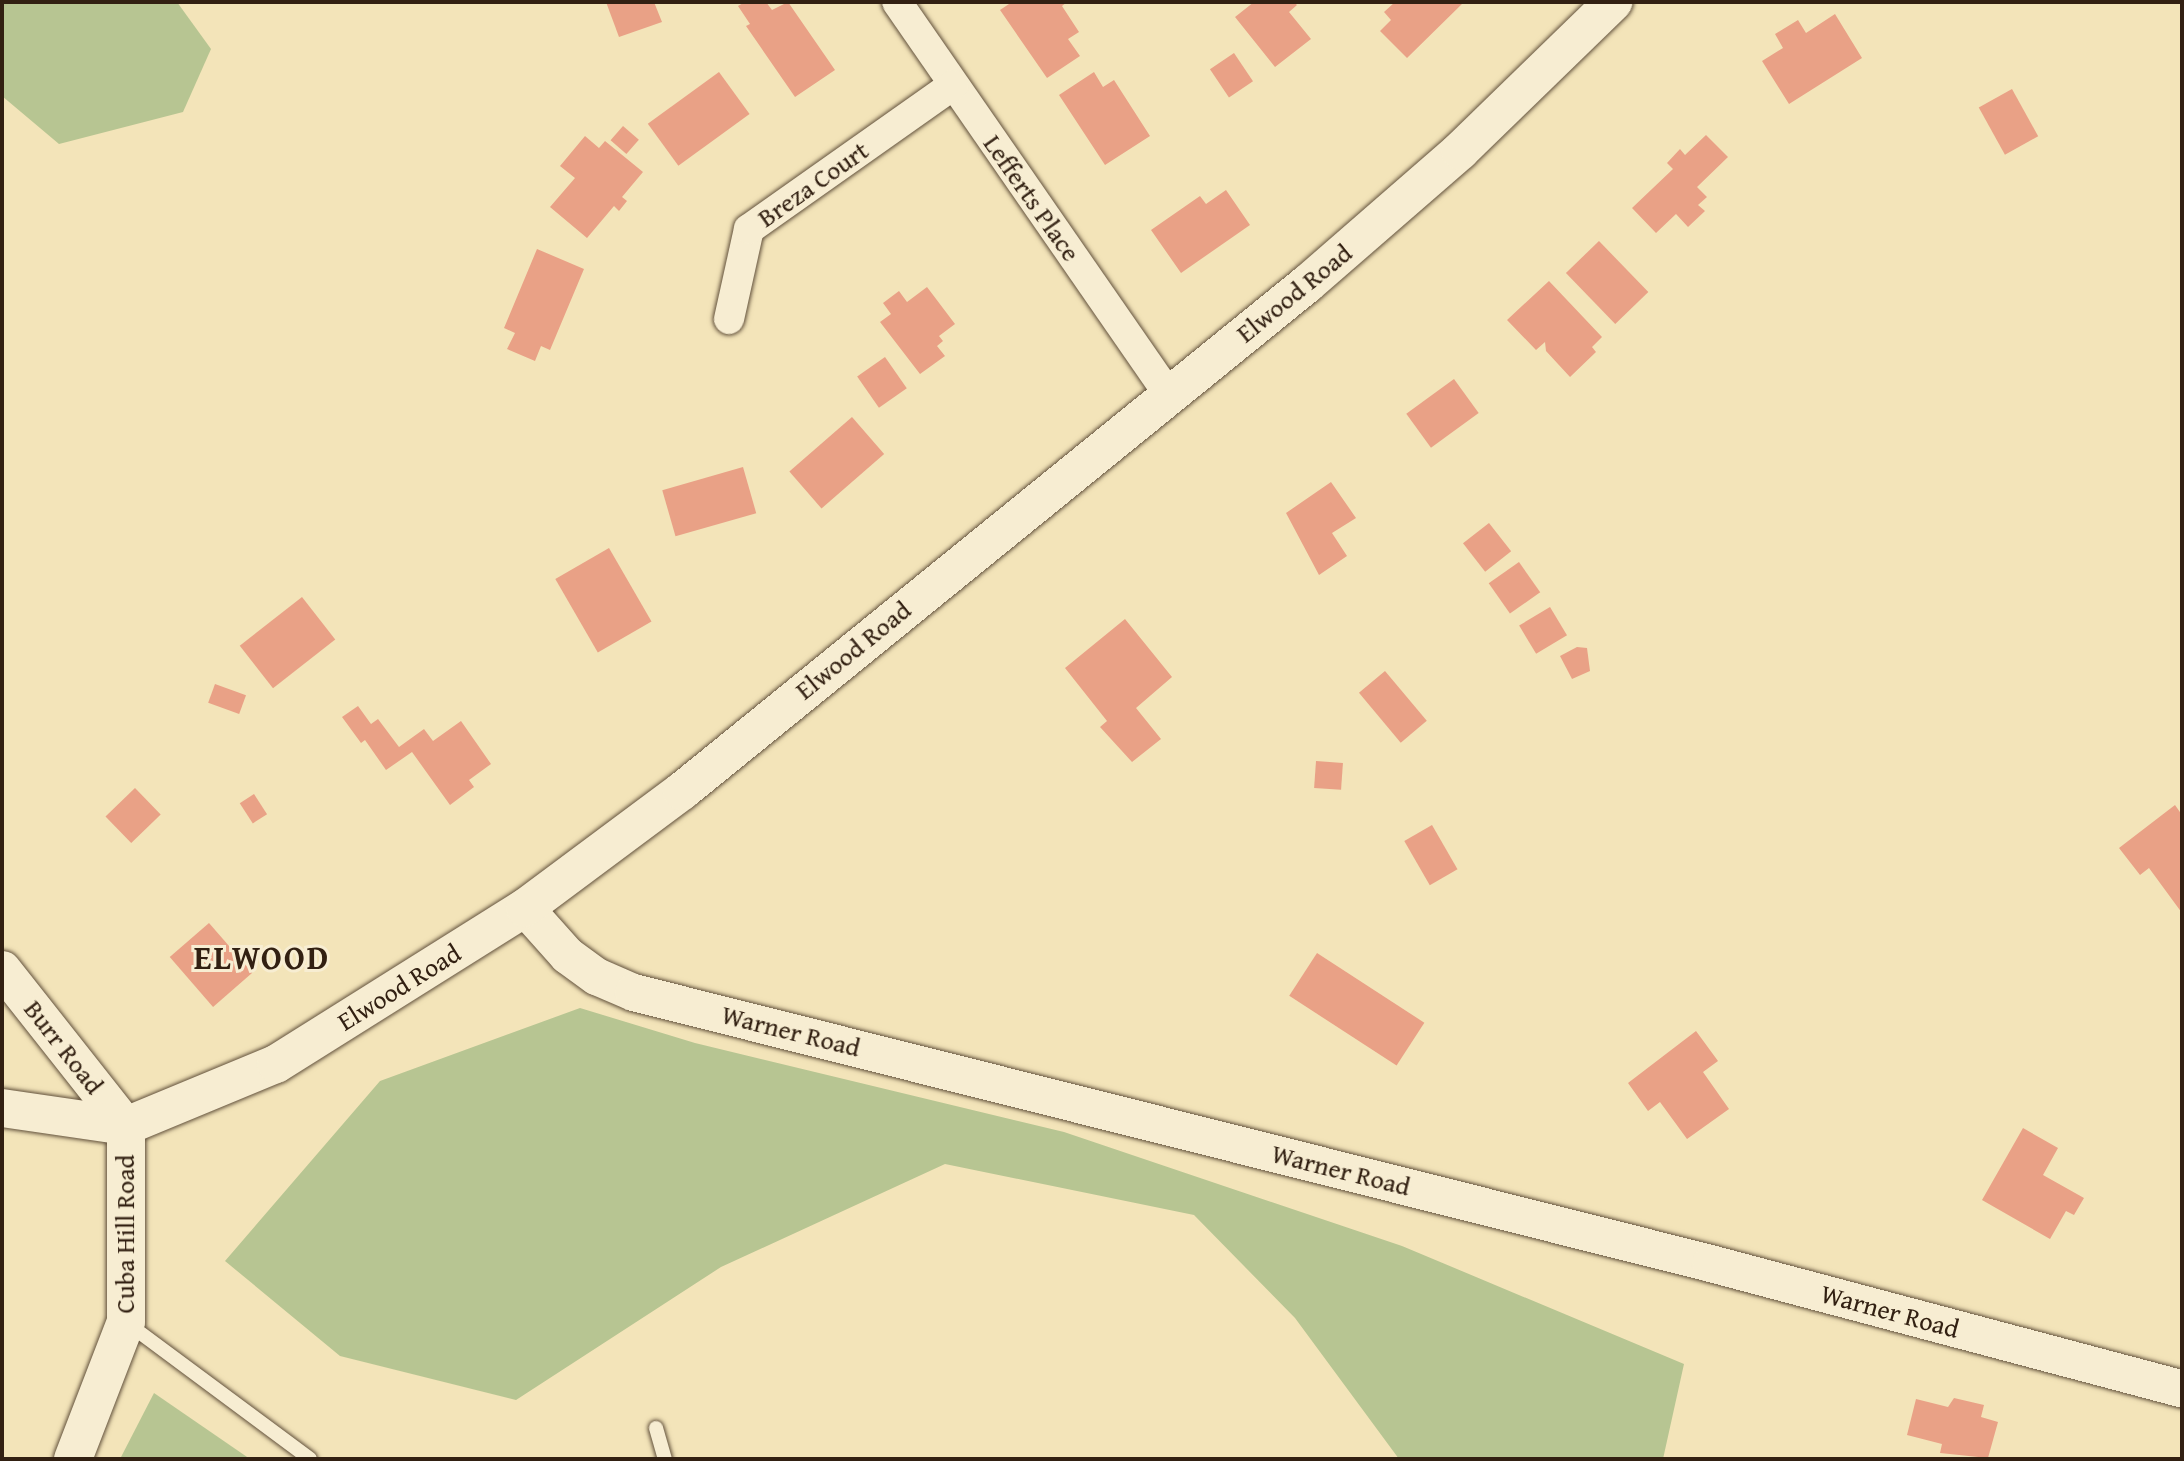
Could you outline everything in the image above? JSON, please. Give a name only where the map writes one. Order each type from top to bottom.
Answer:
[{"type":"main road","name":"Elwood Road","points":[[126,1126],[276,1064],[525,908],[682,791],[1168,393],[1307,284],[1450,160],[1613,2]]},
{"type":"main road","points":[[2,1108],[126,1126]]},
{"type":"main road","name":"Cuba Hill Road","points":[[73,1459],[126,1322],[126,1126]]},
{"type":"street","name":"Lefferts Place","points":[[897,2],[1168,393]]},
{"type":"street","name":"Breza Court","points":[[729,319],[749,229],[953,85]]},
{"type":"street","name":"Warner Road","points":[[525,908],[567,955],[633,992],[1710,1263],[2182,1389]]},
{"type":"street","name":"Burr Road","points":[[2,969],[126,1126]]},
{"type":"lane","points":[[126,1322],[310,1459]]},
{"type":"lane","points":[[656,1428],[665,1459]]},
{"type":"green space","points":[[2,2],[177,2],[211,49],[183,112],[59,144],[2,96]]},
{"type":"green space","points":[[580,1008],[695,1043],[1064,1132],[1402,1246],[1684,1364],[1663,1459],[1399,1459],[1295,1318],[1194,1215],[945,1164],[721,1267],[516,1400],[340,1356],[225,1261],[380,1081]]},
{"type":"green space","points":[[154,1393],[250,1459],[120,1459]]},
{"type":"building","points":[[606,2],[654,2],[662,22],[619,37]]},
{"type":"building","points":[[745,2],[766,2],[772,10],[788,2],[835,70],[795,97],[746,26],[750,24],[738,6]]},
{"type":"building","points":[[1012,2],[1067,2],[1062,6],[1079,32],[1068,39],[1080,56],[1047,78],[1000,10]]},
{"type":"building","points":[[1254,2],[1294,2],[1297,5],[1289,12],[1311,39],[1275,67],[1235,17]]},
{"type":"building","points":[[1395,2],[1464,2],[1407,58],[1380,31],[1391,20],[1384,12]]},
{"type":"building","points":[[1835,14],[1862,58],[1789,104],[1762,61],[1783,48],[1775,34],[1798,20],[1806,33]]},
{"type":"building","points":[[1234,53],[1253,81],[1229,97],[1210,69]]},
{"type":"building","points":[[719,72],[750,114],[678,166],[648,124]]},
{"type":"building","points":[[1094,72],[1103,87],[1114,80],[1150,136],[1105,165],[1059,95]]},
{"type":"building","points":[[2012,89],[2038,136],[2005,155],[1979,107]]},
{"type":"building","points":[[623,126],[639,140],[626,154],[611,140]]},
{"type":"building","points":[[1706,135],[1728,157],[1697,187],[1707,197],[1698,205],[1705,211],[1688,227],[1676,214],[1656,233],[1632,208],[1673,169],[1667,163],[1680,149],[1685,155]]},
{"type":"building","points":[[585,136],[599,148],[605,141],[643,172],[622,197],[627,201],[619,211],[614,206],[587,238],[550,207],[575,178],[560,166]]},
{"type":"building","points":[[1226,190],[1250,225],[1181,273],[1151,230],[1200,196],[1206,204]]},
{"type":"building","points":[[1599,241],[1648,292],[1615,324],[1566,273]]},
{"type":"building","points":[[537,249],[584,269],[550,350],[541,346],[535,361],[507,349],[515,333],[504,328]]},
{"type":"building","points":[[1549,281],[1602,337],[1592,347],[1596,352],[1570,377],[1546,351],[1545,342],[1536,350],[1507,320]]},
{"type":"building","points":[[927,287],[955,324],[939,336],[943,341],[937,346],[945,356],[920,374],[880,322],[891,314],[883,303],[899,291],[907,302]]},
{"type":"building","points":[[885,357],[907,388],[879,408],[857,377]]},
{"type":"building","points":[[1454,379],[1479,413],[1431,448],[1406,414]]},
{"type":"building","points":[[852,417],[884,454],[822,508],[789,471]]},
{"type":"building","points":[[743,467],[756,513],[675,536],[662,490]]},
{"type":"building","points":[[1331,482],[1356,518],[1332,533],[1347,556],[1319,575],[1286,513]]},
{"type":"building","points":[[1489,523],[1511,551],[1485,572],[1463,543]]},
{"type":"building","points":[[609,548],[652,622],[598,653],[555,579]]},
{"type":"building","points":[[1519,562],[1540,592],[1510,614],[1489,583]]},
{"type":"building","points":[[302,597],[335,640],[273,688],[240,646]]},
{"type":"building","points":[[1550,607],[1567,635],[1536,654],[1519,626]]},
{"type":"building","points":[[1125,619],[1172,677],[1136,708],[1161,739],[1132,762],[1100,727],[1107,721],[1065,668]]},
{"type":"building","points":[[1577,647],[1587,648],[1590,671],[1572,679],[1560,656]]},
{"type":"building","points":[[1385,671],[1427,721],[1401,743],[1359,693]]},
{"type":"building","points":[[215,684],[246,695],[239,714],[208,703]]},
{"type":"building","points":[[358,706],[371,724],[378,719],[399,747],[424,729],[433,741],[461,721],[491,764],[469,780],[474,787],[450,805],[412,752],[386,770],[365,740],[361,743],[342,717]]},
{"type":"building","points":[[1316,761],[1343,763],[1341,790],[1314,788]]},
{"type":"building","points":[[135,788],[161,815],[131,843],[106,816]]},
{"type":"building","points":[[254,794],[267,814],[253,823],[240,803]]},
{"type":"building","points":[[2175,805],[2182,815],[2182,913],[2149,868],[2140,875],[2119,848]]},
{"type":"building","points":[[1432,825],[1458,869],[1430,885],[1404,841]]},
{"type":"building","points":[[209,923],[252,973],[213,1007],[170,957]]},
{"type":"building","points":[[1317,953],[1424,1023],[1397,1065],[1289,996]]},
{"type":"building","points":[[1696,1031],[1718,1061],[1703,1072],[1729,1109],[1687,1139],[1660,1102],[1648,1111],[1628,1083]]},
{"type":"building","points":[[2023,1128],[2058,1148],[2043,1175],[2084,1198],[2074,1215],[2066,1211],[2050,1239],[1982,1200]]},
{"type":"building","points":[[1954,1398],[1984,1405],[1981,1417],[1998,1422],[1988,1458],[1940,1453],[1942,1444],[1907,1435],[1916,1399],[1948,1407]]},
{"type":"district","name":"ELWOOD","points":[[262,958]]}]
